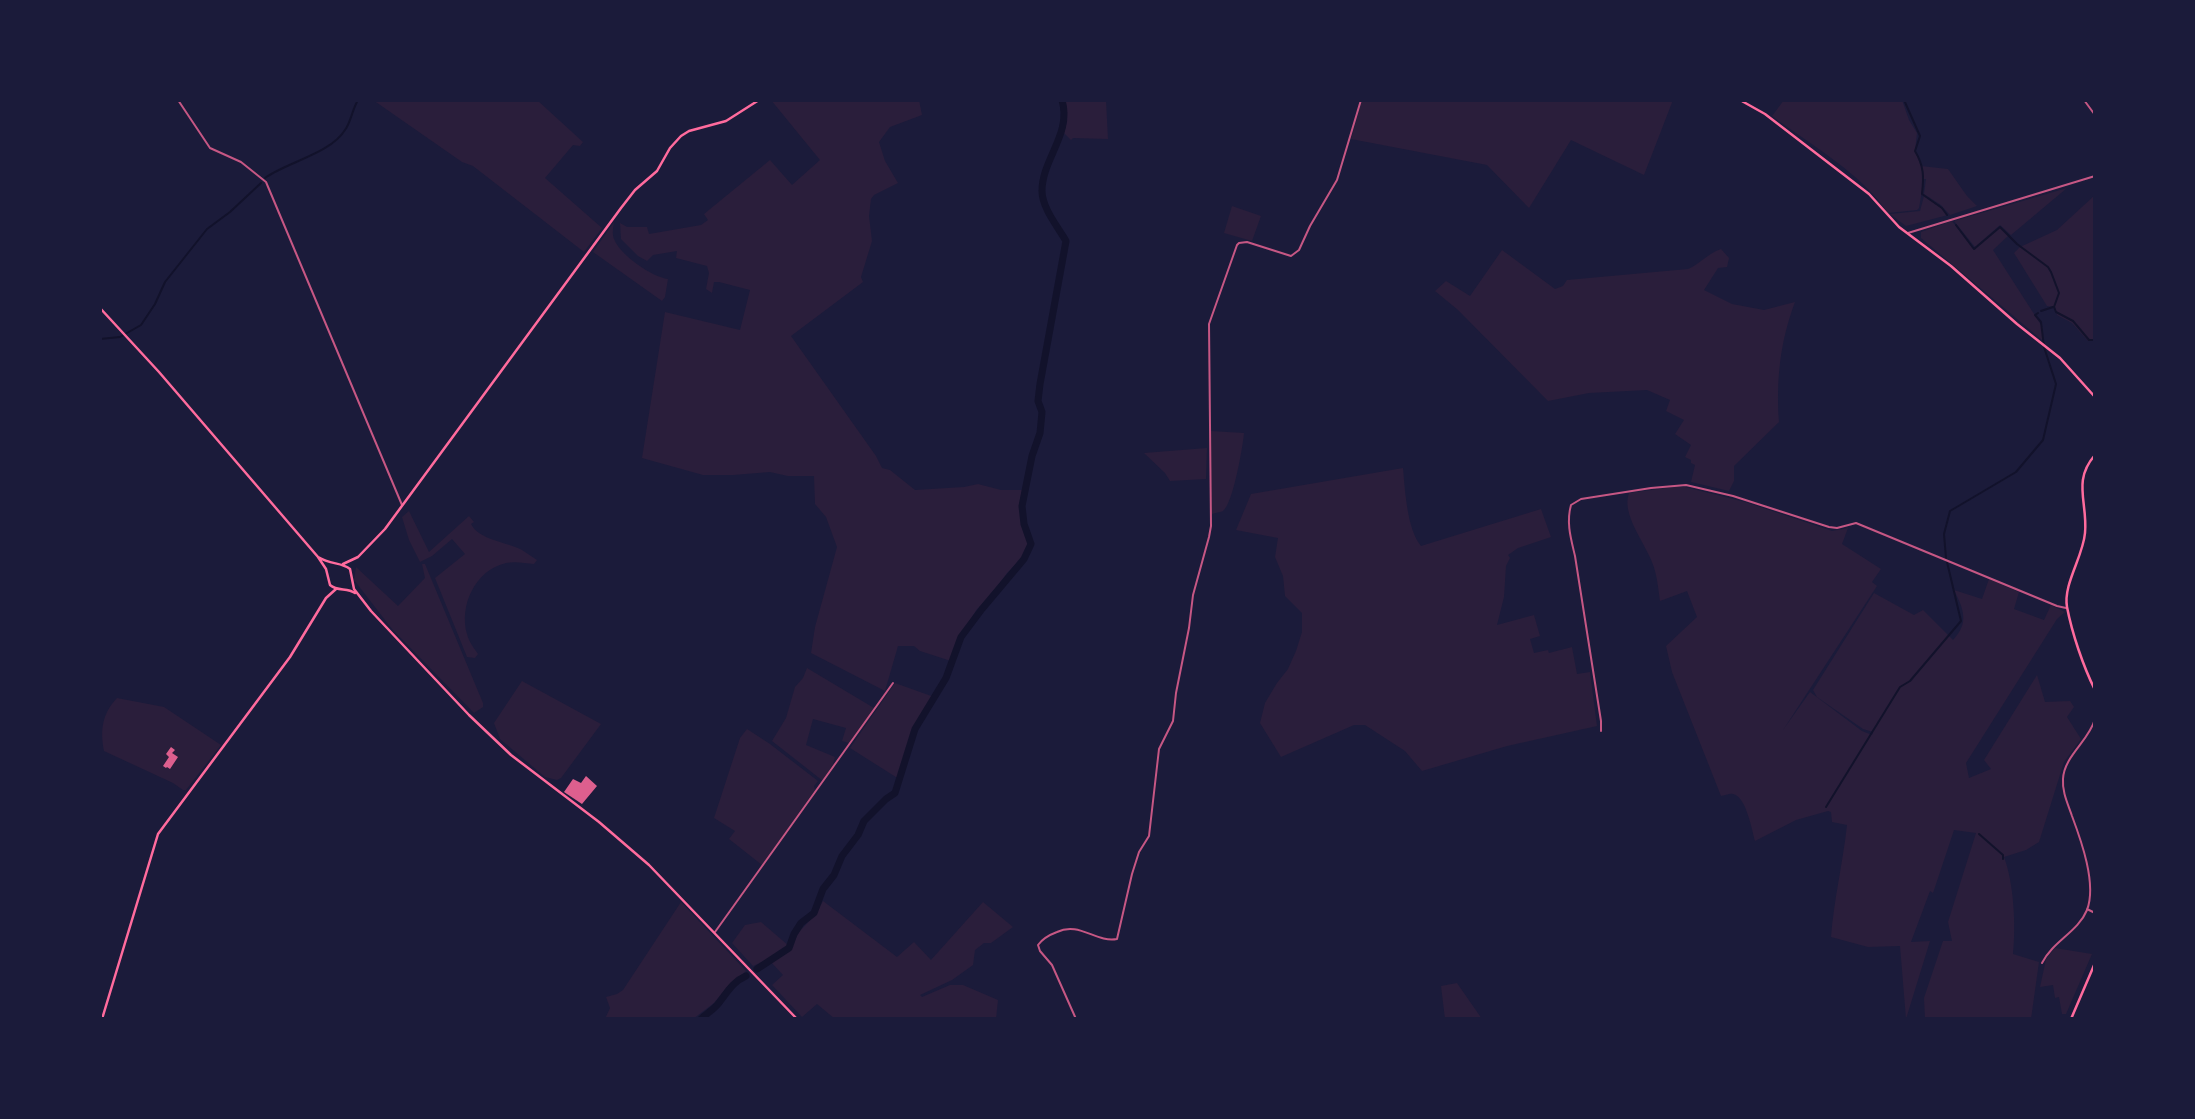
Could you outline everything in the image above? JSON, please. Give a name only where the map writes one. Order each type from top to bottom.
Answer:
[{"type":"main road","points":[[759,100],[732,118],[689,131],[674,142],[657,171],[635,190],[621,208],[375,541],[358,557],[353,565],[352,581],[358,595],[404,648],[493,739],[633,850],[797,1019]]},
{"type":"main road","points":[[1740,100],[1780,125],[1869,194],[1892,221],[1951,266],[2065,363],[2095,397]]},
{"type":"main road","points":[[100,308],[318,557],[330,585],[326,598],[296,649],[158,834],[102,1019]]},
{"type":"main road","points":[[2095,455],[2082,478],[2085,534],[2083,548],[2067,594],[2067,607],[2083,664],[2095,690]]},
{"type":"main road","points":[[318,557],[335,565],[358,557]]},
{"type":"main road","points":[[343,564],[352,573]]},
{"type":"main road","points":[[327,573],[335,565]]},
{"type":"main road","points":[[344,589],[352,581]]},
{"type":"main road","points":[[330,585],[358,595]]},
{"type":"main road","points":[[326,598],[336,589]]},
{"type":"main road","points":[[2071,1019],[2095,963]]},
{"type":"street","points":[[178,100],[210,148],[240,162],[266,183],[402,505]]},
{"type":"street","points":[[1076,1019],[1052,965],[1038,945],[1054,933],[1070,928],[1109,940],[1117,939],[1132,874],[1139,852],[1149,836],[1156,762],[1162,742],[1173,721],[1192,595],[1211,526],[1209,324],[1239,243],[1243,241],[1291,256],[1299,250],[1337,180],[1361,100]]},
{"type":"street","points":[[2084,100],[2095,116]]},
{"type":"street","points":[[1907,233],[2095,176]]},
{"type":"street","points":[[1601,731],[1575,556],[1569,535],[1569,510],[1571,505],[1581,499],[1686,485],[1733,496],[1829,527],[1856,523],[2057,606],[2067,607]]},
{"type":"street","points":[[715,932],[893,683]]},
{"type":"street","points":[[2042,963],[2051,949],[2077,925],[2087,909],[2088,868],[2065,796],[2063,779],[2069,761],[2090,732],[2095,719]]},
{"type":"street","points":[[2087,909],[2095,913]]},
{"type":"shaded area","points":[[373,100],[537,100],[583,142],[580,146],[573,145],[545,178],[602,228],[584,252],[473,166],[462,162]]},
{"type":"shaded area","points":[[771,100],[919,100],[922,115],[890,127],[879,142],[885,161],[898,183],[871,199],[869,216],[872,241],[861,277],[863,282],[791,336],[882,468],[890,470],[915,490],[978,484],[1001,490],[1023,490],[1021,516],[1029,545],[1023,557],[977,609],[960,636],[951,661],[920,651],[914,646],[898,646],[885,691],[811,653],[815,627],[837,547],[826,517],[815,504],[814,476],[788,476],[770,472],[703,475],[642,458],[665,312],[740,330],[750,290],[714,282],[712,293],[706,289],[709,273],[707,266],[676,258],[677,251],[653,255],[647,261],[621,239],[620,223],[627,227],[647,227],[649,234],[701,225],[708,220],[704,214],[770,160],[792,185],[820,160]]},
{"type":"shaded area","points":[[1065,100],[1106,100],[1108,139],[1071,140],[1064,133],[1067,121]]},
{"type":"shaded area","points":[[1362,100],[1673,100],[1644,175],[1571,140],[1529,208],[1487,165],[1351,139]]},
{"type":"shaded area","points":[[1784,100],[1902,100],[1917,133],[1915,151],[1921,166],[1948,169],[1977,206],[1950,215],[1941,205],[1924,194],[1924,179],[1917,210],[1888,213],[1850,172],[1772,116]]},
{"type":"shaded area","points":[[2067,188],[2011,235],[2000,225],[1975,247],[1954,221]]},
{"type":"shaded area","points":[[2095,195],[2095,340],[2088,341],[2072,323],[2057,315],[2055,307],[2047,306],[2014,253],[2020,247],[2057,230]]},
{"type":"shaded area","points":[[1924,196],[1948,215],[1906,226],[1890,214],[1920,211]]},
{"type":"shaded area","points":[[1232,206],[1261,216],[1252,241],[1224,233]]},
{"type":"shaded area","points":[[1952,221],[1974,250],[2000,228],[2008,236],[1993,250],[2043,328],[2042,340],[1921,238],[1921,232]]},
{"type":"shaded area","points":[[614,222],[613,237],[623,252],[645,270],[668,279],[662,301],[593,252]]},
{"type":"shaded area","points":[[1721,249],[1729,258],[1727,267],[1718,268],[1704,290],[1732,304],[1764,310],[1795,302],[1780,361],[1779,422],[1734,466],[1734,481],[1729,491],[1691,482],[1695,465],[1685,457],[1691,445],[1675,434],[1684,420],[1666,411],[1670,400],[1647,390],[1589,393],[1548,401],[1458,310],[1435,291],[1446,281],[1470,296],[1502,250],[1555,289],[1563,286],[1567,280],[1688,269]]},
{"type":"shaded area","points":[[1211,431],[1244,433],[1237,474],[1227,506],[1223,511],[1212,514]]},
{"type":"shaded area","points":[[1207,448],[1206,479],[1170,481],[1144,453]]},
{"type":"shaded area","points":[[1403,468],[1410,520],[1421,546],[1541,509],[1551,537],[1518,548],[1508,555],[1510,558],[1506,566],[1504,597],[1497,625],[1534,615],[1540,636],[1530,639],[1534,653],[1548,650],[1549,653],[1572,647],[1577,674],[1590,672],[1597,726],[1507,746],[1422,771],[1405,751],[1365,725],[1354,725],[1281,757],[1260,723],[1265,703],[1288,669],[1296,651],[1302,632],[1302,613],[1285,596],[1283,576],[1275,557],[1278,538],[1236,530],[1251,494]]},
{"type":"shaded area","points":[[1685,487],[1745,502],[1832,531],[1848,528],[1842,544],[1881,569],[1872,582],[1877,586],[1783,730],[1810,692],[1862,731],[1872,735],[1873,732],[1863,729],[1817,697],[1813,690],[1874,593],[1914,615],[1923,610],[1953,640],[1963,622],[1954,590],[1982,599],[1989,579],[2019,592],[2014,609],[2044,620],[2051,605],[2065,612],[2057,619],[1966,763],[1969,778],[1991,769],[1984,760],[2037,675],[2045,702],[2070,701],[2074,707],[2067,717],[2081,739],[2064,762],[2039,842],[2026,850],[2004,857],[2013,905],[2013,954],[2039,962],[2031,1019],[1925,1019],[1924,998],[1943,941],[1952,941],[1948,922],[1976,833],[1954,830],[1933,893],[1930,891],[1911,942],[1930,941],[1906,1019],[1900,946],[1868,947],[1831,937],[1847,825],[1832,822],[1831,812],[1828,811],[1796,820],[1755,841],[1742,801],[1733,794],[1721,796],[1672,672],[1666,646],[1697,617],[1687,591],[1660,601],[1654,567],[1628,510],[1629,493]]},
{"type":"shaded area","points":[[409,511],[429,552],[469,516],[474,522],[471,524],[480,534],[516,547],[537,560],[534,564],[509,562],[495,567],[478,581],[465,612],[467,634],[478,654],[475,658],[467,657],[435,578],[465,554],[452,539],[432,556],[420,562],[402,517]]},
{"type":"shaded area","points":[[422,564],[425,564],[483,703],[483,707],[474,713],[392,629],[354,580],[356,567],[398,606],[425,578]]},
{"type":"shaded area","points":[[807,668],[874,708],[849,743],[842,741],[846,728],[813,719],[806,745],[835,757],[823,781],[772,741],[786,718],[795,687]]},
{"type":"shaded area","points":[[522,681],[601,724],[557,780],[545,777],[500,739],[494,723]]},
{"type":"shaded area","points":[[895,683],[934,697],[920,717],[899,779],[850,748]]},
{"type":"shaded area","points":[[117,698],[164,707],[221,745],[186,790],[104,751],[103,723]]},
{"type":"shaded area","points":[[747,729],[818,781],[814,786],[815,790],[762,865],[729,839],[735,831],[714,818],[740,738]]},
{"type":"shaded area","points":[[823,901],[897,957],[914,942],[931,960],[983,902],[1013,927],[991,943],[984,943],[975,950],[973,965],[952,980],[920,995],[922,997],[950,985],[963,985],[998,1000],[996,1019],[835,1019],[817,1004],[802,1017],[772,985],[783,975],[770,961],[788,951]]},
{"type":"shaded area","points":[[681,902],[746,971],[729,985],[714,1003],[693,1019],[605,1019],[610,1008],[606,997],[623,990]]},
{"type":"shaded area","points":[[761,922],[789,946],[782,953],[753,966],[732,943],[745,925]]},
{"type":"shaded area","points":[[2055,948],[2092,954],[2066,1014],[2062,1014],[2059,997],[2055,998],[2053,985],[2040,987],[2046,959]]},
{"type":"shaded area","points":[[1457,983],[1482,1019],[1445,1019],[1441,986]]},
{"type":"building","points":[[171,747],[175,750],[172,753],[178,757],[170,769],[163,766]]},
{"type":"building","points":[[586,776],[597,786],[582,804],[564,792],[573,779],[581,783]]},
{"type":"waterway","points":[[265,178],[319,152],[338,138],[347,127],[358,100]]},
{"type":"waterway","points":[[757,969],[789,948],[801,923],[814,913],[823,889],[834,875],[842,856],[858,835],[864,821],[895,793],[915,729],[946,678],[961,637],[1024,559],[1031,544],[1024,524],[1022,506],[1032,456],[1040,433],[1040,384],[1066,241],[1047,211],[1042,191],[1043,179],[1063,124],[1062,100]]},
{"type":"waterway","points":[[1904,100],[1920,136],[1915,151],[1923,172],[1922,194],[1942,208],[1947,215]]},
{"type":"waterway","points":[[100,339],[120,337],[141,325],[165,282],[207,229],[261,183]]},
{"type":"waterway","points":[[1956,225],[1974,249],[2000,227],[2017,244],[2048,267],[2059,293],[2054,307],[2056,312],[2073,321],[2089,340],[2095,340]]},
{"type":"waterway","points":[[2041,311],[2053,307]]},
{"type":"waterway","points":[[1946,558],[1944,534],[1950,511],[2016,472],[2043,440],[2056,384],[2044,347],[2041,322],[2035,315],[2038,313]]},
{"type":"waterway","points":[[1826,807],[1900,687],[1910,681],[1961,621],[1947,562]]},
{"type":"waterway","points":[[1979,834],[2003,855],[2003,859]]},
{"type":"waterway","points":[[701,1019],[733,985],[746,976]]}]
